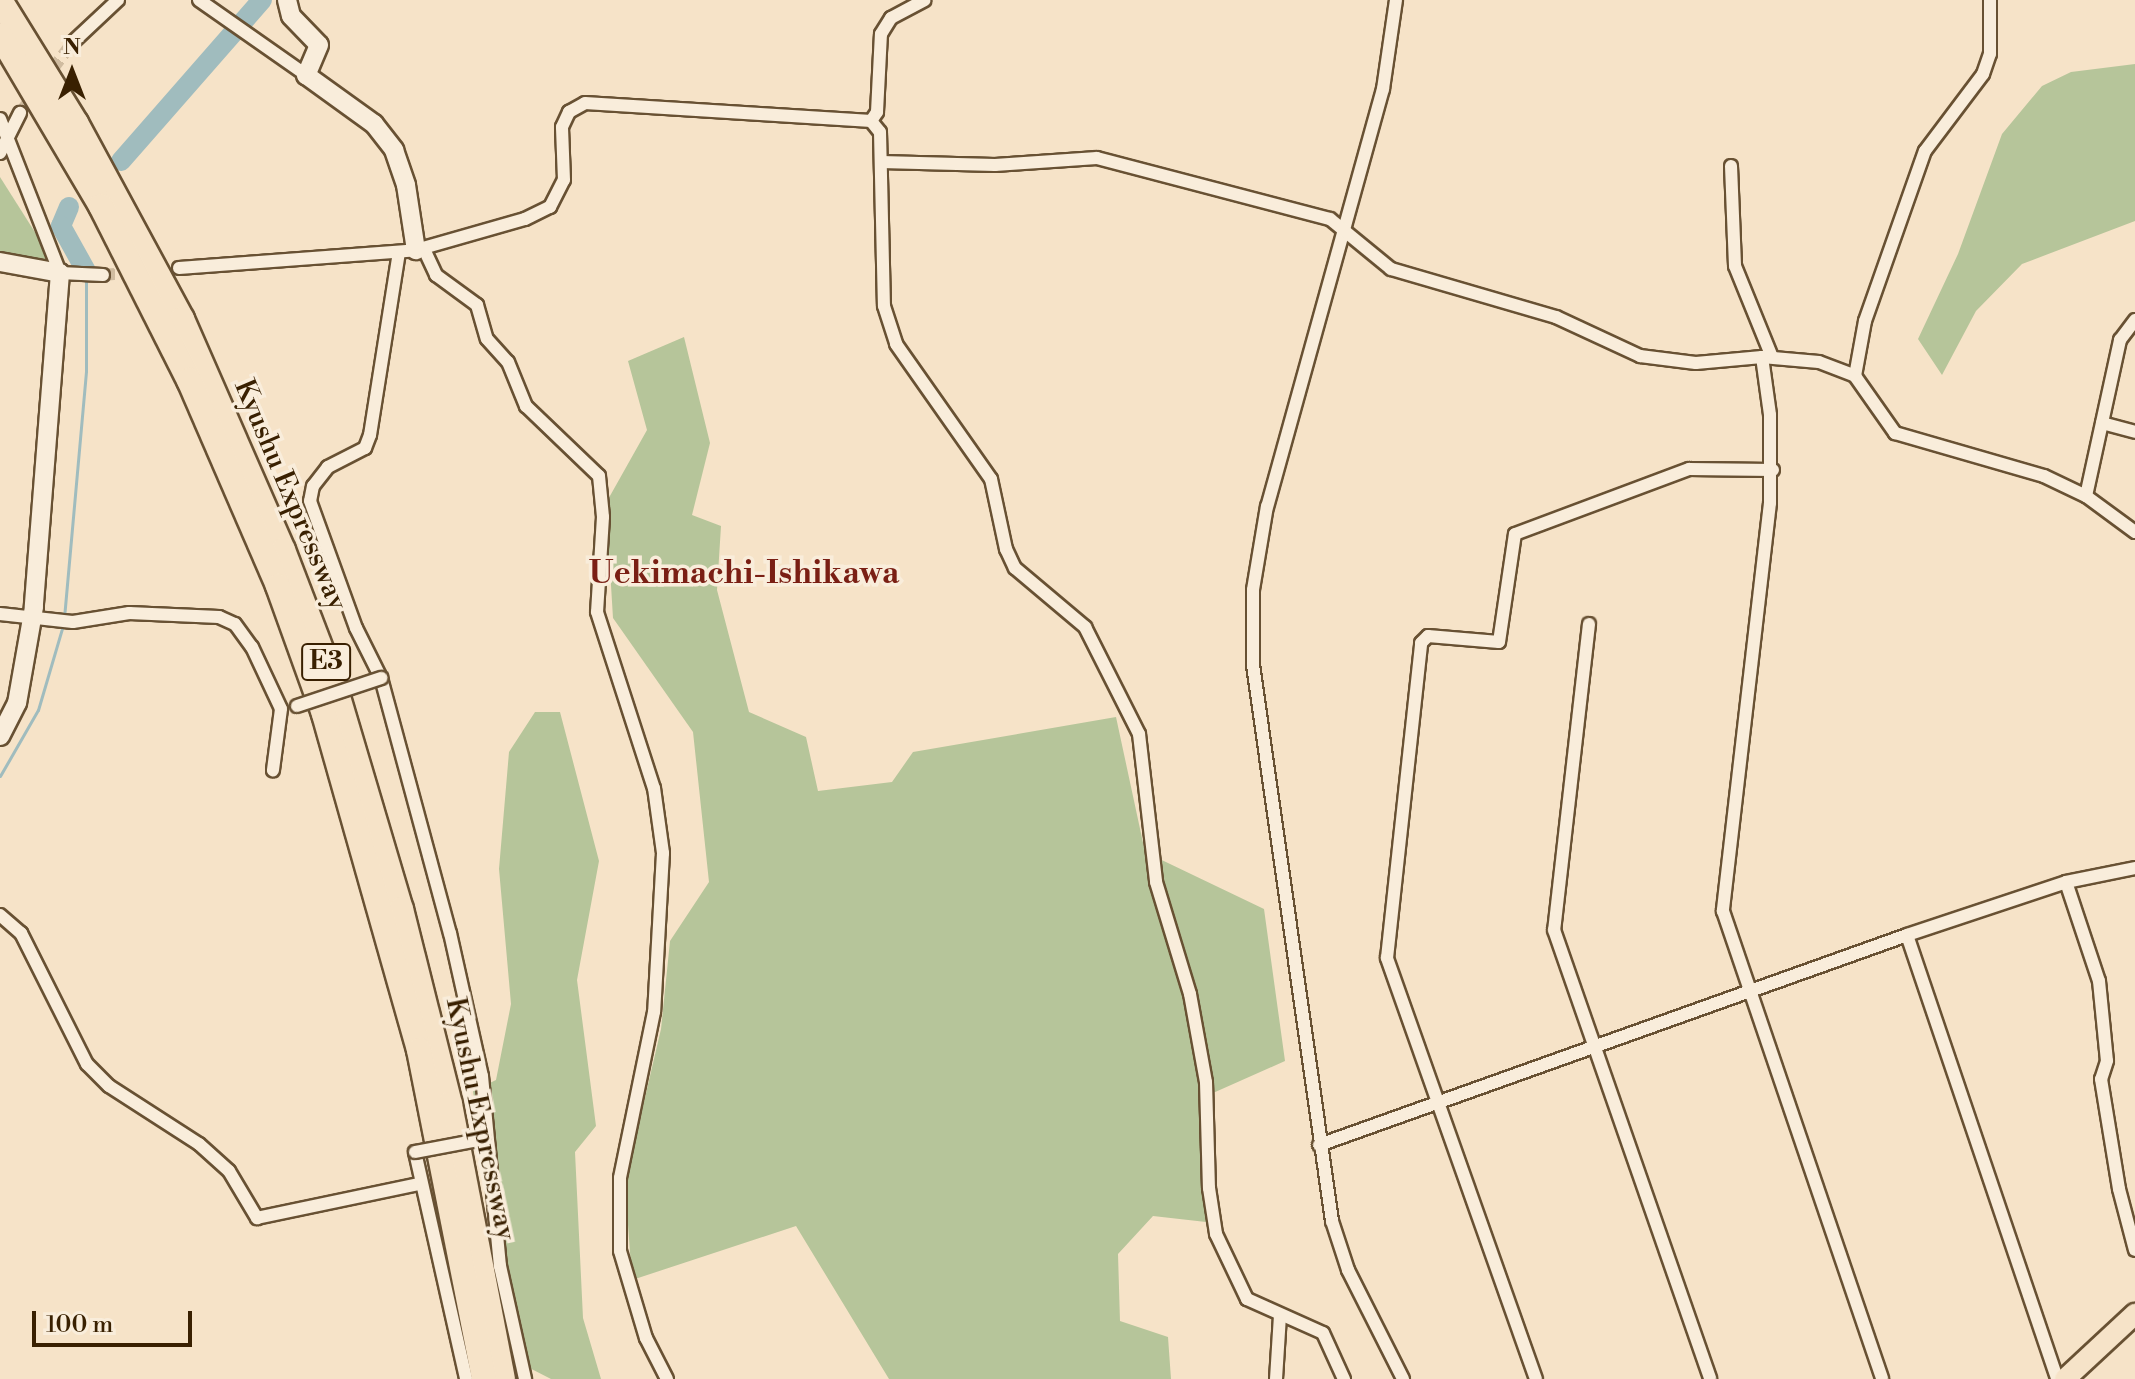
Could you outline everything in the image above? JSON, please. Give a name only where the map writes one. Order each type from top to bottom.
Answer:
[{"type":"highway","name":"Kyushu Expressway","points":[[0,0],[76,123],[182,319],[283,550],[333,680],[401,909],[450,1104],[503,1379]]},
{"type":"highway","name":"Kyushu Expressway","points":[[0,35],[101,206],[183,366],[278,586],[324,714],[419,1050],[484,1379]]},
{"type":"main road","points":[[2065,1379],[2135,1314]]},
{"type":"street","points":[[72,43],[118,0]]},
{"type":"street","points":[[287,0],[291,16],[319,45],[306,75]]},
{"type":"street","points":[[871,121],[877,112],[881,34],[891,18],[925,0]]},
{"type":"street","points":[[1396,0],[1383,89],[1267,506],[1253,590],[1253,665],[1305,1008],[1319,1145],[1339,1246],[1403,1379]]},
{"type":"street","points":[[1855,376],[1865,321],[1925,151],[1983,74],[1990,54],[1990,0]]},
{"type":"street","points":[[202,2],[374,124],[394,150],[406,185],[413,250],[370,435],[365,448],[328,467],[313,486],[310,501],[356,628],[381,678],[476,1047],[500,1266],[525,1379]]},
{"type":"street","points":[[179,268],[413,250],[467,239],[550,207],[564,180],[562,127],[569,112],[585,103],[871,121],[880,132],[884,306],[896,344],[991,479],[1006,549],[1015,568],[1085,627],[1139,734],[1156,882],[1190,994],[1206,1082],[1210,1211],[1247,1299],[1323,1333],[1344,1379]]},
{"type":"street","points":[[0,153],[20,113]]},
{"type":"street","points":[[0,119],[66,273],[48,469],[40,621],[17,703],[0,736]]},
{"type":"street","points":[[881,162],[995,165],[1097,158],[1344,226],[1391,269],[1556,317],[1640,356],[1696,363],[1767,357],[1819,362],[1855,376],[1895,433],[1964,449],[2086,496],[2135,532]]},
{"type":"street","points":[[1731,166],[1735,266],[1767,357],[1773,470],[1723,911],[1882,1379]]},
{"type":"street","points":[[413,250],[436,275],[477,305],[487,339],[508,362],[526,406],[599,476],[599,623],[654,788],[663,853],[654,1012],[620,1178],[620,1251],[646,1338],[667,1379]]},
{"type":"street","points":[[0,262],[66,273],[103,275]]},
{"type":"street","points":[[2086,496],[2120,340],[2135,320]]},
{"type":"street","points":[[2102,423],[2135,432]]},
{"type":"street","points":[[1536,1379],[1438,1103],[1386,945],[1421,643],[1428,636],[1499,642],[1515,534],[1689,469],[1773,470]]},
{"type":"street","points":[[0,614],[40,621],[73,622],[129,613],[219,617],[235,624],[252,647],[281,709],[273,770]]},
{"type":"street","points":[[1589,624],[1554,930],[1710,1379]]},
{"type":"street","points":[[281,709],[381,678]]},
{"type":"street","points":[[1319,1145],[1907,935],[2066,882],[2135,868]]},
{"type":"street","points":[[2066,882],[2099,981],[2107,1061],[2101,1079],[2119,1189],[2135,1250]]},
{"type":"street","points":[[0,915],[21,933],[87,1064],[109,1086],[199,1144],[229,1171],[257,1218],[419,1184]]},
{"type":"street","points":[[1907,935],[2057,1379]]},
{"type":"street","points":[[466,1379],[437,1241],[419,1184],[415,1152],[484,1139]]},
{"type":"street","points":[[1276,1379],[1280,1316]]},
{"type":"green space","points":[[2135,64],[2135,221],[2022,264],[1976,311],[1942,375],[1918,339],[1958,254],[2002,134],[2042,86],[2071,72]]},
{"type":"green space","points":[[0,177],[57,267],[0,256]]},
{"type":"green space","points":[[684,337],[710,443],[692,515],[721,526],[717,590],[749,712],[806,737],[818,791],[892,782],[913,752],[1116,717],[1145,852],[1264,909],[1285,1061],[1204,1097],[1206,1222],[1153,1216],[1118,1254],[1120,1321],[1168,1337],[1171,1379],[889,1379],[796,1226],[632,1280],[625,1183],[661,1029],[670,941],[709,882],[693,732],[613,618],[606,503],[647,430],[628,361]]},
{"type":"green space","points":[[535,712],[560,712],[599,861],[577,980],[596,1126],[575,1152],[583,1318],[601,1379],[551,1379],[510,1358],[473,1091],[496,1080],[511,1004],[499,869],[509,752]]},
{"type":"waterway","points":[[121,161],[262,0]]},
{"type":"waterway","points":[[69,207],[61,226],[86,271]]},
{"type":"waterway","points":[[64,618],[86,371],[86,278]]},
{"type":"waterway","points":[[0,776],[38,710],[63,625]]},
{"type":"tunnel","points":[[20,113],[72,43]]},
{"type":"tunnel","points":[[103,275],[136,272]]},
{"type":"district","name":"Uekimachi-Ishikawa","points":[[744,573]]}]
